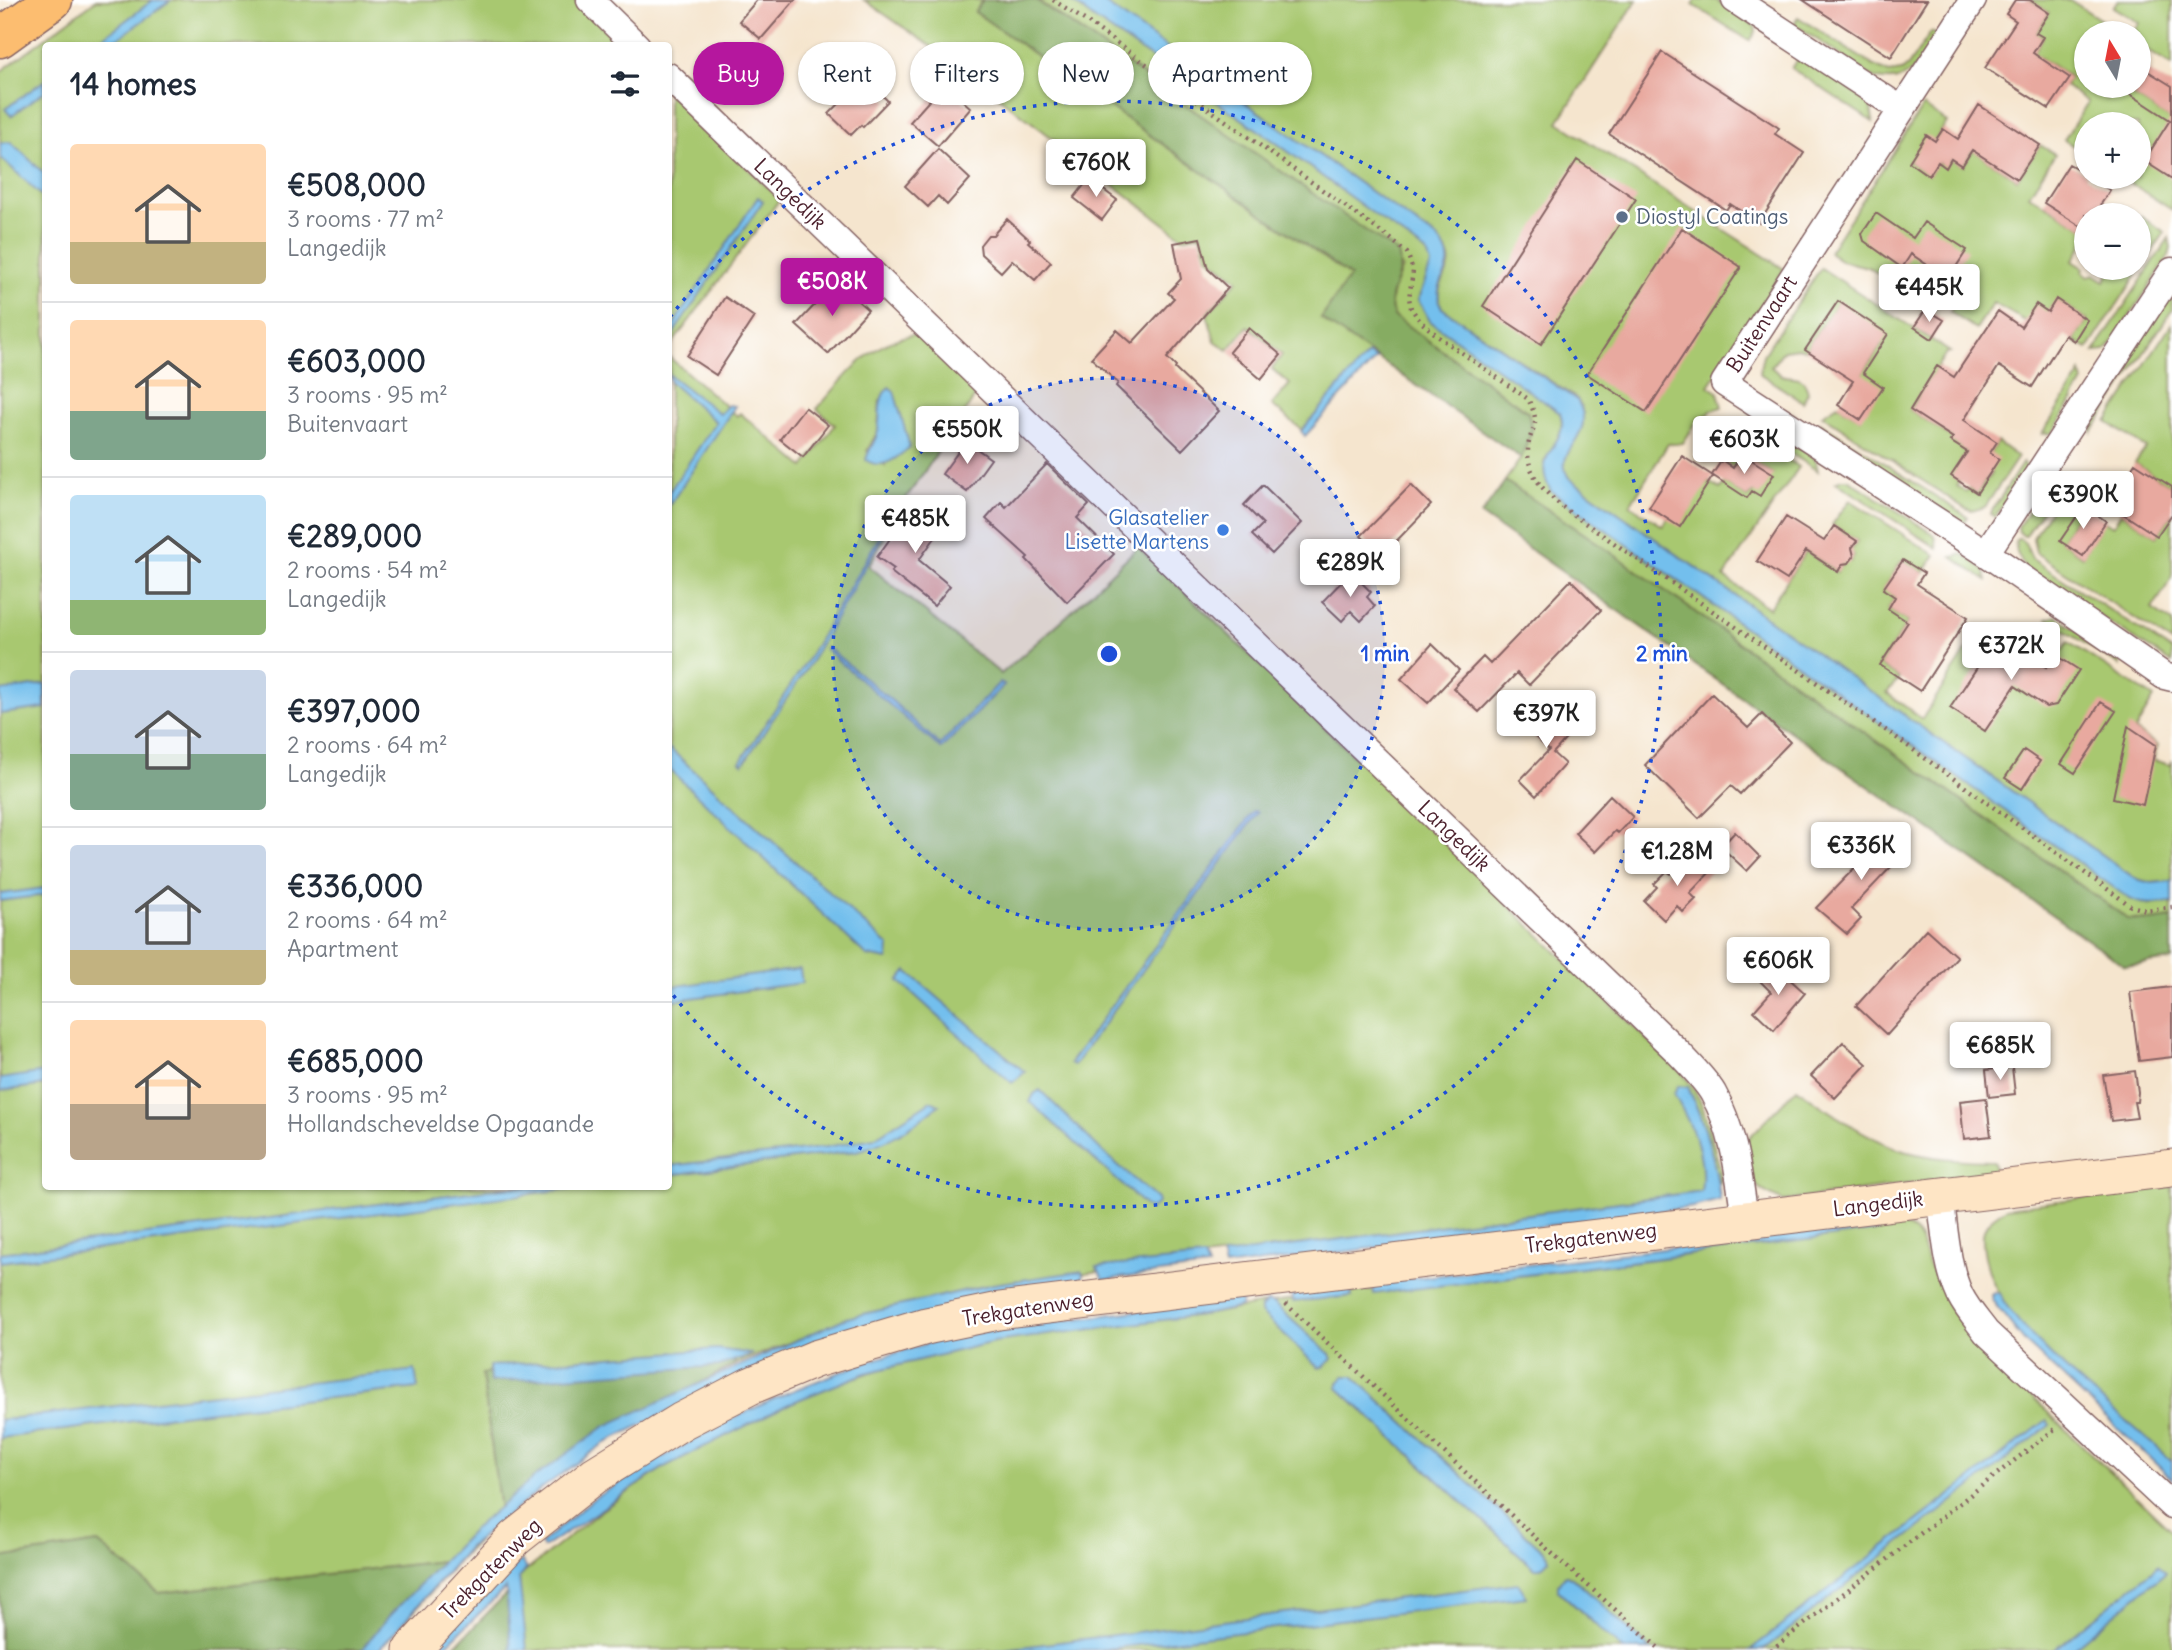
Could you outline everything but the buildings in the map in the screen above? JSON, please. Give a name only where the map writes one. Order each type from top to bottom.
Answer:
[{"type":"highway","points":[[0,38],[53,0]]},
{"type":"street","points":[[590,0],[633,42]]},
{"type":"street","points":[[1735,0],[1901,109]]},
{"type":"street","name":"Buitenvaart","points":[[1973,0],[1724,383],[1986,553],[2164,677],[2172,678]]},
{"type":"street","name":"Langedijk","points":[[672,80],[1678,1052],[1703,1079],[1719,1106],[1737,1165],[1745,1219],[1940,1196],[1948,1258],[1959,1293],[1968,1309],[1986,1332],[2172,1507]]},
{"type":"street","points":[[1986,553],[2172,271]]},
{"type":"street","points":[[1940,1196],[2172,1168]]},
{"type":"street","name":"Trekgatenweg","points":[[412,1650],[515,1538],[595,1475],[682,1421],[750,1386],[816,1359],[871,1341],[999,1311],[1745,1219]]},
{"type":"path","points":[[1053,0],[1192,96],[1407,253],[1413,271],[1409,299],[1411,308],[1420,321],[1528,399],[1535,412],[1536,425],[1528,452],[1538,484],[1566,510],[1894,736],[2131,906],[2146,910],[2172,907]]},
{"type":"path","points":[[1275,1276],[1287,1306],[1559,1560],[1661,1650]]},
{"type":"path","points":[[1771,1650],[2073,1413]]},
{"type":"green space","points":[[96,0],[575,0],[618,42],[42,42],[42,1190],[672,1190],[672,360],[737,416],[740,413],[804,467],[835,425],[817,409],[851,370],[890,342],[924,333],[981,388],[882,534],[885,537],[869,566],[1001,674],[1068,615],[1138,547],[1682,1073],[1695,1090],[1703,1108],[1720,1168],[1721,1181],[1713,1193],[984,1286],[858,1319],[736,1364],[730,1358],[482,1374],[501,1517],[460,1559],[159,1593],[98,1543],[0,1558],[0,72]],"holes":[[[880,399],[885,465],[867,451],[878,431]]]},
{"type":"green space","points":[[864,0],[983,0],[975,12],[1018,42],[925,42]]},
{"type":"green space","points":[[983,0],[1036,0],[1096,42],[1038,42],[1038,56],[1024,46],[1024,42],[1018,42],[975,12]]},
{"type":"green space","points":[[1037,0],[1070,0],[1128,42],[1096,42]]},
{"type":"green space","points":[[1100,0],[1637,0],[1558,122],[1784,269],[1709,386],[1718,392],[1722,407],[1699,418],[1683,443],[1668,444],[1630,505],[1663,526],[1667,519],[1709,482],[1720,489],[1725,483],[1747,498],[1773,474],[1743,454],[1733,468],[1722,460],[1741,429],[1799,467],[1724,577],[1769,608],[1806,551],[1837,572],[1843,562],[1850,562],[1854,556],[1851,551],[1857,541],[1832,525],[1850,500],[1935,555],[1924,573],[1902,560],[1884,589],[1895,597],[1888,609],[1908,622],[1880,665],[1899,678],[1887,693],[1922,719],[1982,627],[2033,659],[2040,648],[2044,649],[2049,642],[2063,650],[2068,642],[2154,698],[2135,730],[2158,746],[2153,760],[2171,765],[2172,760],[2172,881],[2152,883],[2136,879],[1569,478],[1565,459],[1583,423],[1577,399],[1442,308],[1439,292],[1450,261],[1438,239],[1248,105],[1312,105],[1312,42],[1159,42]]},
{"type":"green space","points":[[1696,0],[1716,0],[1755,26],[1756,32],[1750,41],[1693,5]]},
{"type":"green space","points":[[2030,0],[2070,0],[2102,21],[2074,21],[2074,92],[2065,86],[2070,77],[2033,53],[2043,37],[2036,33],[2049,13]]},
{"type":"green space","points":[[2118,0],[2172,0],[2172,66],[2151,53],[2151,21],[2136,21],[2113,7]]},
{"type":"green space","points":[[1798,17],[1889,73],[1902,71],[1931,32],[1937,35],[1913,70],[1897,79],[1886,80],[1874,78],[1794,24]]},
{"type":"green space","points":[[1024,46],[1038,56],[1038,105],[1107,105],[1350,276],[1321,319],[1370,352],[1302,430],[1272,405],[1290,384],[1272,369],[1282,355],[1248,326],[1228,350],[1215,341],[1207,314],[1238,280],[1207,256],[1201,234],[1183,238],[1009,105],[1024,105]]},
{"type":"green space","points":[[1134,46],[1148,56],[1148,78],[1134,69]]},
{"type":"green space","points":[[1804,57],[1865,100],[1871,108],[1873,122],[1791,68],[1799,58]]},
{"type":"green space","points":[[1134,68],[1148,78],[1148,105],[1186,105],[1398,253],[1399,271],[1391,300],[1394,316],[1528,412],[1532,430],[1521,458],[1321,319],[1350,276],[1107,105],[1134,105]]},
{"type":"green space","points":[[672,96],[780,199],[672,344]]},
{"type":"green space","points":[[2082,98],[2136,98],[2171,120],[2172,210],[2140,189],[2151,189],[2151,112],[2082,112],[2088,102]]},
{"type":"green space","points":[[1186,105],[1221,105],[1427,253],[1432,265],[1418,300],[1516,381],[1560,413],[1562,426],[1544,462],[1551,491],[1832,689],[2150,905],[2172,902],[2172,918],[2151,921],[2128,919],[1589,537],[1505,481],[1521,458],[1532,430],[1528,412],[1394,316],[1391,298],[1402,268],[1262,159]]},
{"type":"green space","points":[[1923,106],[1947,122],[1935,141],[1909,162],[1929,175],[1938,162],[1946,167],[1951,159],[1963,166],[1973,150],[2017,179],[2040,145],[2055,154],[2029,195],[2074,222],[2074,280],[2133,280],[2088,349],[2074,341],[2087,320],[2057,300],[2048,312],[2025,321],[1993,303],[1976,329],[1950,312],[1973,278],[1956,267],[1948,279],[1933,269],[1923,286],[1904,291],[1868,267],[1842,261],[1829,252]]},
{"type":"green space","points":[[2074,124],[2074,146],[2064,140]]},
{"type":"green space","points":[[2151,223],[2165,232],[2151,253]]},
{"type":"green space","points":[[2169,238],[2169,256],[2111,345],[2105,351],[2094,352],[2141,280],[2151,280],[2151,265]]},
{"type":"green space","points":[[1821,268],[1950,352],[1946,353],[1910,410],[1953,438],[1951,441],[1967,452],[1952,476],[1959,481],[1957,486],[1966,492],[1969,488],[1977,493],[1991,474],[1990,453],[1997,442],[2018,457],[1985,507],[1972,511],[1966,509],[1822,415],[1838,405],[1861,419],[1863,373],[1882,344],[1838,302],[1805,350],[1784,350],[1771,367],[1781,375],[1803,381],[1808,392],[1803,402],[1759,373],[1763,355]]},
{"type":"green space","points":[[2172,291],[2172,310],[2092,432],[2089,421]]},
{"type":"green space","points":[[2172,323],[2172,487],[2135,463],[2146,448],[2107,422]]},
{"type":"green space","points":[[2081,373],[2083,382],[2053,433],[2042,434]]},
{"type":"green space","points":[[1750,419],[1760,421],[1811,454],[1818,471],[1743,422]]},
{"type":"green space","points":[[1820,422],[1968,517],[1964,524],[1822,433]]},
{"type":"green space","points":[[2023,462],[2027,468],[1995,517],[1990,514]]},
{"type":"green space","points":[[2064,476],[2024,536],[2018,527],[2048,482],[2054,477]]},
{"type":"green space","points":[[1848,479],[1935,535],[1937,548],[1836,482]]},
{"type":"green space","points":[[2070,479],[2100,499],[2092,511],[2082,505],[2061,541],[2082,556],[2105,521],[2113,526],[2121,513],[2157,536],[2172,514],[2172,578],[2152,609],[2172,622],[2172,643],[2036,553],[2033,538]]},
{"type":"green space","points":[[1505,481],[1589,537],[2128,919],[2151,921],[2172,918],[2172,960],[2125,966],[1481,515]]},
{"type":"green space","points":[[2019,538],[2025,543],[2032,559],[2172,651],[2172,663],[2025,568],[2017,553],[2015,541]]},
{"type":"green space","points":[[1962,554],[1984,569],[1987,581],[1952,557]]},
{"type":"green space","points":[[2056,616],[2120,661],[2120,666],[2047,619]]},
{"type":"green space","points":[[1797,1088],[1845,1122],[1898,1149],[1933,1157],[1994,1161],[1995,1172],[1784,1201],[1772,1196],[1757,1187],[1753,1181],[1741,1146]]},
{"type":"green space","points":[[2172,1186],[2172,1461],[2065,1370],[2038,1345],[2015,1318],[1997,1290],[1986,1261],[1983,1237],[1988,1223],[2006,1208]]},
{"type":"green space","points":[[1901,1224],[1914,1231],[1921,1241],[1928,1264],[1960,1320],[2017,1383],[2172,1531],[2172,1650],[1651,1650],[1572,1577],[1566,1576],[1558,1590],[1623,1650],[522,1650],[519,1577],[598,1513],[666,1466],[783,1406],[827,1387],[928,1353],[1022,1333],[1126,1324],[1263,1304],[1261,1308],[1274,1305],[1270,1303]],"holes":[[[1344,1376],[1353,1376],[1547,1554],[1548,1560],[1541,1568],[1534,1568],[1338,1388],[1338,1383]]]},
{"type":"green space","points":[[730,1358],[736,1364],[633,1419],[501,1517],[482,1374],[528,1368]]},
{"type":"green space","points":[[98,1543],[159,1593],[460,1559],[379,1650],[0,1650],[0,1558]]},
{"type":"green space","points":[[514,1587],[522,1650],[451,1650],[505,1595]]},
{"type":"water","points":[[153,0],[171,0],[113,42],[97,42]]},
{"type":"water","points":[[1070,0],[1100,0],[1159,42],[1148,42],[1148,56],[1134,46],[1134,42],[1128,42]]},
{"type":"water","points":[[42,82],[42,93],[11,116],[5,109]]},
{"type":"water","points":[[1221,105],[1248,105],[1438,239],[1446,250],[1448,260],[1448,268],[1439,290],[1442,308],[1577,400],[1583,424],[1565,459],[1569,478],[2136,879],[2152,883],[2172,881],[2172,902],[2145,904],[2130,899],[1551,491],[1545,478],[1544,467],[1560,433],[1560,413],[1430,321],[1418,300],[1431,265],[1427,253]]},
{"type":"water","points":[[11,142],[42,171],[42,196],[0,157],[0,143]]},
{"type":"water","points":[[758,197],[763,201],[672,336],[672,326]]},
{"type":"water","points":[[1368,354],[1376,359],[1305,436],[1301,431]]},
{"type":"water","points":[[672,377],[720,414],[728,405],[735,406],[672,501],[672,488],[716,422],[672,384]]},
{"type":"water","points":[[889,387],[894,391],[910,447],[884,464],[872,463],[866,460],[877,434],[880,403]]},
{"type":"water","points":[[879,537],[882,537],[809,665],[743,764],[740,762],[806,662]]},
{"type":"water","points":[[827,647],[940,745],[1000,682],[1004,685],[941,749],[825,649]]},
{"type":"water","points":[[42,684],[42,708],[0,714],[0,691]]},
{"type":"water","points":[[672,751],[889,946],[888,960],[867,956],[672,772]]},
{"type":"water","points":[[1254,811],[1258,812],[1074,1065],[1070,1063]]},
{"type":"water","points":[[42,888],[42,895],[0,901],[0,894]]},
{"type":"water","points":[[800,969],[802,983],[672,1001],[672,987]]},
{"type":"water","points":[[907,971],[1025,1072],[1012,1083],[899,981]]},
{"type":"water","points":[[42,1072],[42,1085],[0,1091],[0,1079]]},
{"type":"water","points":[[1678,1086],[1688,1087],[1700,1114],[1713,1156],[1720,1200],[1693,1207],[1225,1267],[1222,1255],[1701,1191],[1700,1153],[1692,1129],[1674,1094]]},
{"type":"water","points":[[1040,1090],[1103,1152],[1157,1199],[1158,1203],[1150,1210],[1030,1102]]},
{"type":"water","points":[[931,1101],[939,1105],[890,1139],[856,1151],[672,1175],[672,1166],[821,1148],[874,1138]]},
{"type":"water","points":[[485,1190],[559,1190],[0,1262],[0,1253]]},
{"type":"water","points":[[1875,1224],[1878,1231],[1374,1294],[1373,1283]]},
{"type":"water","points":[[1204,1257],[1208,1267],[1103,1280],[1097,1267]]},
{"type":"water","points":[[1082,1271],[1085,1284],[672,1410],[606,1442],[541,1489],[469,1547],[379,1650],[361,1650],[388,1617],[475,1528],[536,1476],[605,1426],[846,1318],[993,1284]]},
{"type":"water","points":[[1350,1286],[1352,1296],[1293,1302],[1292,1293]]},
{"type":"water","points":[[1999,1293],[2019,1322],[2058,1362],[2172,1461],[2172,1479],[2025,1342],[1992,1300],[1991,1295]]},
{"type":"water","points":[[1243,1297],[1241,1307],[1209,1314],[994,1342],[866,1373],[793,1402],[666,1466],[543,1548],[540,1544],[593,1499],[663,1457],[733,1418],[789,1392],[866,1362],[939,1340],[991,1330]]},
{"type":"water","points":[[1268,1302],[1274,1304],[1330,1354],[1332,1359],[1324,1367],[1319,1368],[1261,1313],[1261,1308]]},
{"type":"water","points":[[717,1349],[753,1354],[719,1366],[490,1382],[489,1366]]},
{"type":"water","points":[[415,1370],[418,1388],[0,1438],[0,1420]]},
{"type":"water","points":[[1344,1376],[1353,1376],[1547,1554],[1549,1560],[1541,1568],[1534,1568],[1338,1388],[1338,1383]]},
{"type":"water","points":[[2047,1420],[2050,1425],[1763,1650],[1750,1650]]},
{"type":"water","points":[[521,1560],[527,1569],[519,1577],[527,1650],[511,1650],[506,1588],[441,1650],[429,1650],[452,1623]]},
{"type":"water","points":[[2158,1566],[2166,1572],[2071,1650],[2054,1650]]},
{"type":"water","points":[[1565,1576],[1572,1577],[1651,1650],[1623,1650],[1558,1590],[1558,1584]]},
{"type":"water","points":[[1518,1583],[1527,1597],[1098,1650],[997,1650]]},
{"type":"place","name":"Diostyl Coatings","points":[[1622,217]]},
{"type":"place","name":"Glasatelier Lisette Martens","points":[[1223,530]]}]
